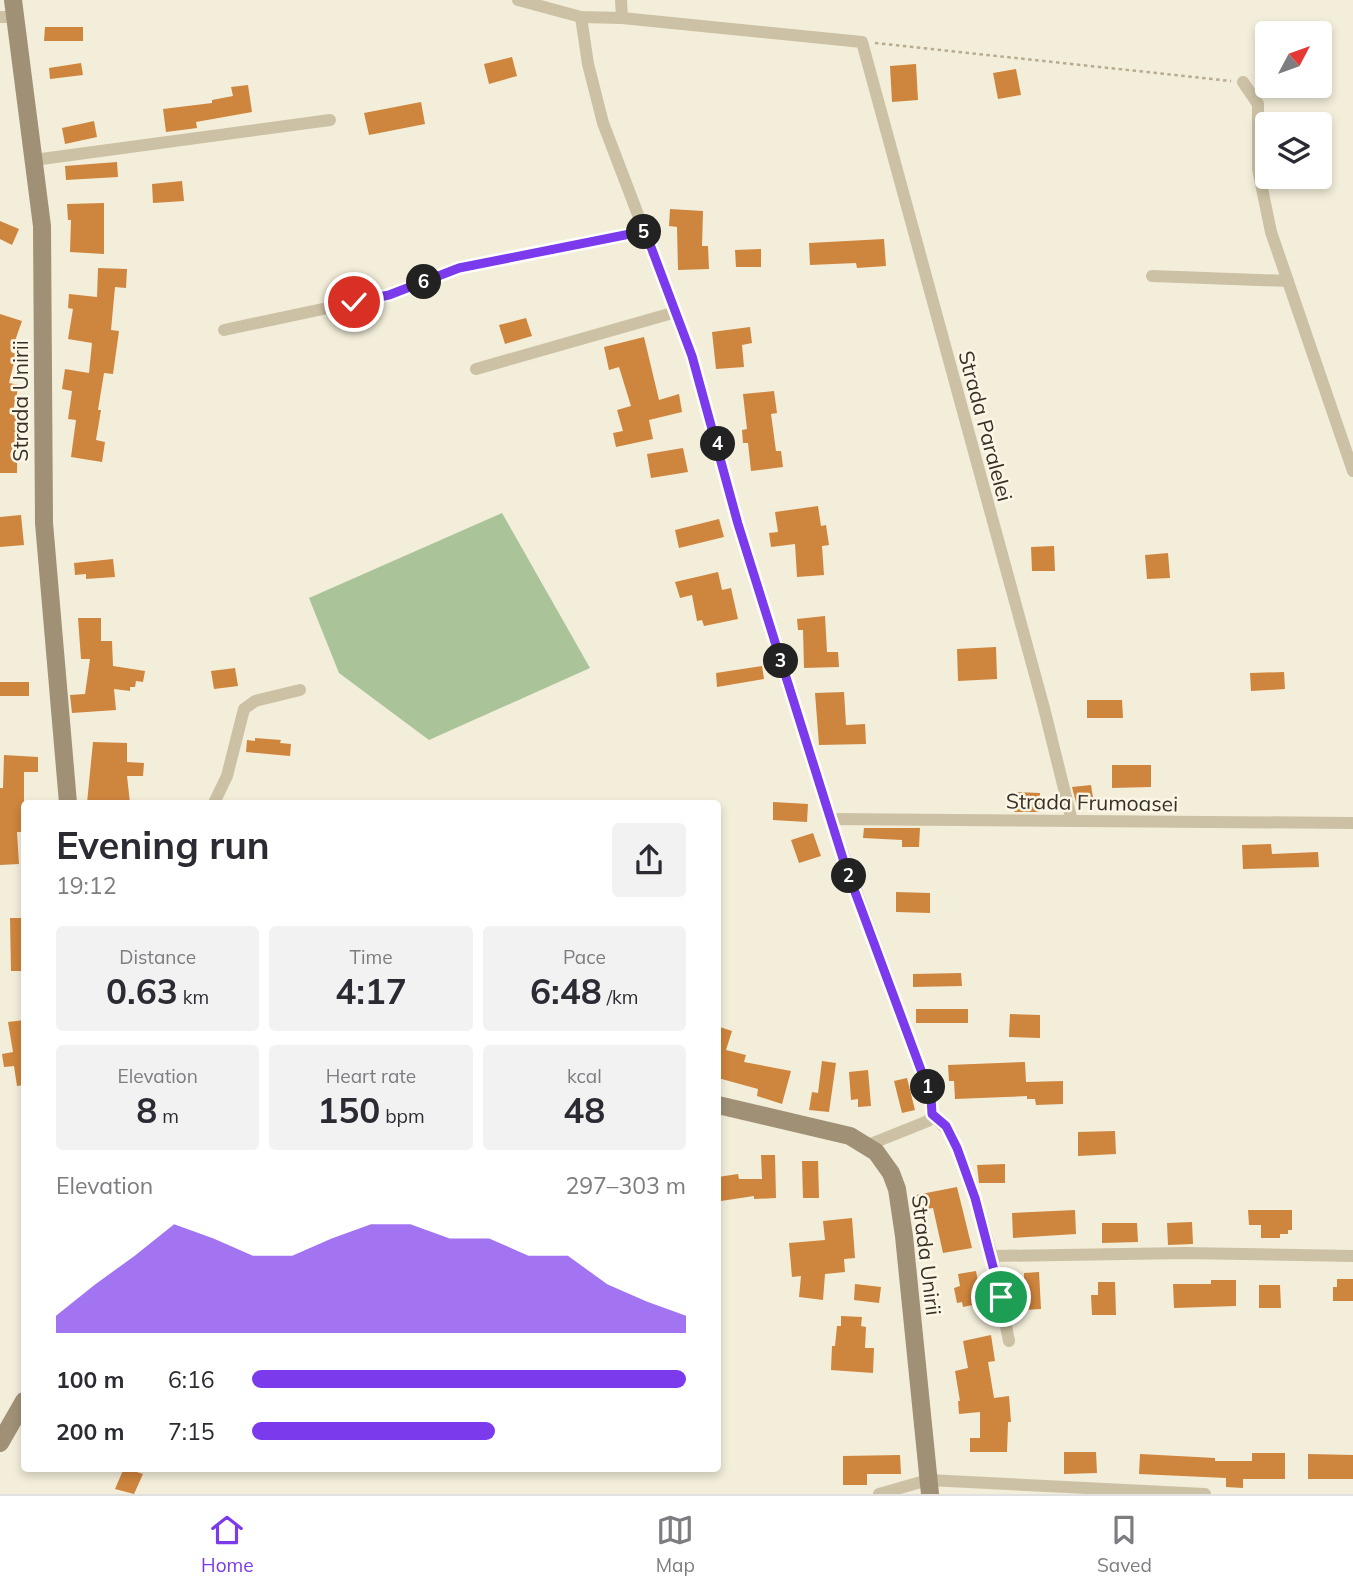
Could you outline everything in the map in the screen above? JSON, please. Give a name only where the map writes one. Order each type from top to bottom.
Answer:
[{"type":"main road","name":"Strada Unirii","points":[[10,11],[34,160],[41,226],[44,523],[68,800]]},
{"type":"main road","name":"Strada Unirii","points":[[721,1106],[841,1133],[868,1145],[884,1161],[897,1189],[904,1236],[929,1487]]},
{"type":"main road","points":[[0,1443],[21,1406]]},
{"type":"street","points":[[518,0],[581,17],[622,18],[862,42]]},
{"type":"street","points":[[621,0],[622,18]]},
{"type":"street","points":[[581,17],[603,123],[692,356],[738,524],[830,819],[931,1097],[932,1114],[922,1125],[868,1145]]},
{"type":"street","name":"Strada Paralelei","points":[[862,42],[1044,708],[1072,821]]},
{"type":"street","points":[[1243,82],[1258,104],[1258,169],[1271,232],[1353,471]]},
{"type":"street","points":[[34,160],[330,120]]},
{"type":"street","points":[[224,330],[389,295],[459,268],[645,231]]},
{"type":"street","points":[[1152,276],[1288,281]]},
{"type":"street","points":[[476,369],[676,312]]},
{"type":"street","points":[[215,800],[227,776],[244,709],[255,701],[300,690]]},
{"type":"street","name":"Strada Frumoasei","points":[[830,819],[1353,823]]},
{"type":"street","points":[[932,1114],[946,1126],[955,1142],[992,1256],[1009,1341]]},
{"type":"street","points":[[992,1256],[1353,1256]]},
{"type":"street","points":[[879,1494],[929,1487],[1205,1494]]},
{"type":"path","points":[[862,42],[1243,82]]},
{"type":"green space","points":[[502,513],[590,668],[429,740],[339,673],[309,598]]},
{"type":"building","points":[[45,27],[83,27],[83,41],[44,41]]},
{"type":"building","points":[[512,57],[517,76],[489,84],[484,64]]},
{"type":"building","points":[[81,63],[83,75],[50,79],[49,68]]},
{"type":"building","points":[[916,64],[918,100],[892,102],[890,66]]},
{"type":"building","points":[[1016,69],[1021,95],[998,99],[993,73]]},
{"type":"building","points":[[248,85],[252,112],[196,122],[197,128],[166,132],[163,109],[212,103],[212,100],[233,96],[231,87]]},
{"type":"building","points":[[421,102],[425,124],[369,135],[364,113]]},
{"type":"building","points":[[94,121],[97,137],[65,144],[62,128]]},
{"type":"building","points":[[117,162],[118,177],[66,180],[65,166]]},
{"type":"building","points":[[182,181],[184,201],[153,203],[152,184]]},
{"type":"building","points":[[104,203],[104,254],[70,252],[71,220],[68,220],[67,204]]},
{"type":"building","points":[[670,209],[703,211],[702,246],[708,246],[709,269],[678,270],[677,227],[669,226]]},
{"type":"building","points":[[0,221],[19,229],[12,245],[0,239]]},
{"type":"building","points":[[884,239],[886,266],[857,268],[856,263],[810,265],[809,243]]},
{"type":"building","points":[[761,249],[761,267],[736,267],[735,250]]},
{"type":"building","points":[[98,268],[127,269],[126,288],[115,287],[111,330],[119,331],[113,374],[104,373],[98,410],[101,410],[96,440],[105,442],[102,462],[71,457],[76,420],[68,419],[72,391],[62,389],[65,369],[89,373],[92,343],[68,339],[73,309],[68,308],[69,294],[97,297]]},
{"type":"building","points":[[0,314],[22,321],[11,352],[16,354],[9,383],[19,385],[12,415],[18,416],[17,473],[0,473]]},
{"type":"building","points":[[526,318],[532,336],[505,344],[499,325]]},
{"type":"building","points":[[750,327],[752,343],[742,345],[744,367],[716,369],[712,332]]},
{"type":"building","points":[[644,337],[659,400],[679,394],[682,412],[649,420],[653,439],[616,447],[613,433],[623,431],[617,410],[631,406],[619,367],[609,370],[604,347]]},
{"type":"building","points":[[774,391],[777,413],[771,414],[776,451],[781,451],[783,467],[751,471],[748,443],[743,443],[742,430],[747,429],[743,394]]},
{"type":"building","points":[[683,448],[688,472],[651,478],[647,454]]},
{"type":"building","points":[[818,506],[821,526],[826,525],[829,545],[822,546],[824,575],[797,577],[795,544],[771,547],[769,533],[778,532],[775,512]]},
{"type":"building","points":[[21,515],[24,545],[0,547],[0,517]]},
{"type":"building","points":[[719,519],[724,537],[679,548],[675,530]]},
{"type":"building","points":[[1054,546],[1055,571],[1032,571],[1031,547]]},
{"type":"building","points":[[1168,553],[1170,578],[1147,579],[1145,555]]},
{"type":"building","points":[[113,559],[115,577],[86,579],[86,574],[75,575],[74,563]]},
{"type":"building","points":[[718,572],[722,590],[731,588],[738,619],[704,626],[702,620],[697,621],[692,595],[680,598],[675,582]]},
{"type":"building","points":[[825,616],[827,652],[838,652],[839,667],[804,668],[803,630],[798,630],[797,619]]},
{"type":"building","points":[[78,618],[101,618],[101,641],[112,641],[113,666],[145,671],[143,682],[136,681],[135,687],[130,687],[130,691],[114,689],[116,710],[72,713],[70,695],[85,694],[90,659],[81,659]]},
{"type":"building","points":[[996,647],[997,679],[958,681],[957,649]]},
{"type":"building","points":[[762,666],[764,679],[717,687],[716,673]]},
{"type":"building","points":[[235,668],[238,686],[214,689],[211,671]]},
{"type":"building","points":[[1284,672],[1285,689],[1251,691],[1250,673]]},
{"type":"building","points":[[0,682],[29,682],[29,696],[0,696]]},
{"type":"building","points":[[844,692],[846,725],[865,724],[866,744],[819,745],[815,693]]},
{"type":"building","points":[[1087,700],[1122,700],[1123,718],[1087,718]]},
{"type":"building","points":[[255,738],[281,740],[280,743],[291,744],[290,756],[246,752],[247,740],[255,741]]},
{"type":"building","points":[[93,742],[127,743],[127,762],[144,763],[143,776],[127,776],[130,800],[87,800]]},
{"type":"building","points":[[4,755],[38,757],[38,772],[24,772],[21,832],[17,832],[19,864],[0,865],[0,788],[3,788]]},
{"type":"building","points":[[1112,765],[1151,765],[1151,787],[1112,788]]},
{"type":"building","points":[[1091,785],[1094,804],[1077,806],[1072,787]]},
{"type":"building","points":[[1015,792],[1040,793],[1039,812],[1014,812]]},
{"type":"building","points":[[773,802],[808,804],[807,822],[773,820]]},
{"type":"building","points":[[864,828],[920,828],[919,847],[902,847],[902,840],[863,838]]},
{"type":"building","points":[[813,833],[821,856],[799,863],[791,840]]},
{"type":"building","points":[[1271,844],[1272,854],[1318,852],[1319,867],[1243,869],[1242,845]]},
{"type":"building","points":[[896,892],[930,893],[930,913],[896,912]]},
{"type":"building","points":[[10,918],[21,918],[21,971],[11,971]]},
{"type":"building","points":[[961,973],[962,986],[913,987],[913,974]]},
{"type":"building","points":[[916,1009],[968,1009],[968,1023],[916,1023]]},
{"type":"building","points":[[1010,1014],[1040,1015],[1040,1038],[1009,1037]]},
{"type":"building","points":[[21,1020],[21,1085],[17,1086],[14,1066],[4,1067],[2,1054],[13,1052],[8,1022]]},
{"type":"building","points":[[721,1027],[732,1031],[726,1050],[746,1055],[744,1062],[791,1071],[782,1104],[757,1096],[758,1089],[721,1079]]},
{"type":"building","points":[[822,1061],[836,1063],[829,1112],[809,1110],[812,1092],[818,1093]]},
{"type":"building","points":[[1025,1062],[1026,1082],[1063,1081],[1063,1104],[1036,1105],[1035,1099],[1027,1099],[1027,1096],[955,1099],[954,1081],[949,1081],[948,1065]]},
{"type":"building","points":[[868,1070],[871,1106],[858,1107],[858,1099],[851,1100],[849,1072]]},
{"type":"building","points":[[907,1078],[915,1110],[902,1113],[894,1081]]},
{"type":"building","points":[[1115,1131],[1116,1154],[1078,1156],[1078,1132]]},
{"type":"building","points":[[761,1155],[775,1155],[776,1198],[754,1199],[754,1196],[721,1201],[721,1177],[738,1174],[739,1179],[762,1179]]},
{"type":"building","points":[[802,1161],[818,1161],[819,1198],[803,1198]]},
{"type":"building","points":[[1005,1164],[1005,1183],[979,1183],[977,1165]]},
{"type":"building","points":[[957,1187],[972,1248],[943,1253],[933,1208],[920,1210],[916,1195]]},
{"type":"building","points":[[1075,1210],[1076,1234],[1013,1238],[1012,1213]]},
{"type":"building","points":[[1248,1210],[1292,1210],[1292,1230],[1288,1230],[1288,1234],[1280,1234],[1280,1238],[1261,1238],[1261,1225],[1249,1225]]},
{"type":"building","points":[[852,1218],[855,1258],[844,1259],[845,1272],[825,1274],[823,1300],[799,1297],[801,1276],[792,1277],[789,1243],[825,1240],[823,1221]]},
{"type":"building","points":[[1192,1222],[1193,1244],[1168,1245],[1167,1223]]},
{"type":"building","points":[[1102,1223],[1137,1223],[1138,1242],[1102,1243]]},
{"type":"building","points":[[976,1271],[982,1303],[963,1307],[962,1302],[957,1303],[954,1288],[960,1286],[958,1274]]},
{"type":"building","points":[[1039,1272],[1041,1309],[1025,1310],[1025,1299],[1018,1300],[1017,1282],[1024,1282],[1024,1273]]},
{"type":"building","points":[[1337,1279],[1353,1279],[1353,1301],[1333,1301],[1333,1287],[1337,1287]]},
{"type":"building","points":[[1211,1280],[1236,1280],[1236,1306],[1174,1308],[1173,1284],[1211,1284]]},
{"type":"building","points":[[1098,1282],[1115,1282],[1116,1315],[1092,1315],[1091,1295],[1098,1295]]},
{"type":"building","points":[[855,1284],[881,1287],[879,1303],[854,1300]]},
{"type":"building","points":[[1259,1285],[1280,1285],[1281,1308],[1259,1308]]},
{"type":"building","points":[[841,1316],[862,1317],[861,1326],[866,1327],[865,1348],[874,1348],[873,1373],[831,1370],[832,1346],[835,1346],[837,1326],[841,1326]]},
{"type":"building","points":[[991,1335],[995,1361],[988,1362],[994,1398],[1009,1396],[1011,1422],[1008,1422],[1007,1452],[970,1452],[970,1438],[980,1438],[980,1412],[959,1414],[960,1401],[955,1371],[968,1368],[963,1341]]},
{"type":"building","points":[[1064,1452],[1096,1452],[1097,1473],[1064,1474]]},
{"type":"building","points":[[1252,1453],[1285,1453],[1285,1479],[1243,1479],[1243,1488],[1226,1487],[1226,1478],[1139,1474],[1140,1454],[1215,1458],[1215,1461],[1252,1461]]},
{"type":"building","points":[[1308,1454],[1353,1455],[1353,1479],[1308,1479]]},
{"type":"building","points":[[900,1455],[901,1474],[867,1474],[867,1485],[843,1485],[843,1456]]},
{"type":"building","points":[[122,1472],[143,1474],[134,1494],[115,1489]]},
{"type":"route","points":[[354,302],[389,295],[459,268],[645,231],[692,356],[738,524],[845,865],[931,1097],[932,1114],[946,1126],[957,1148],[975,1198],[1001,1297]]}]
